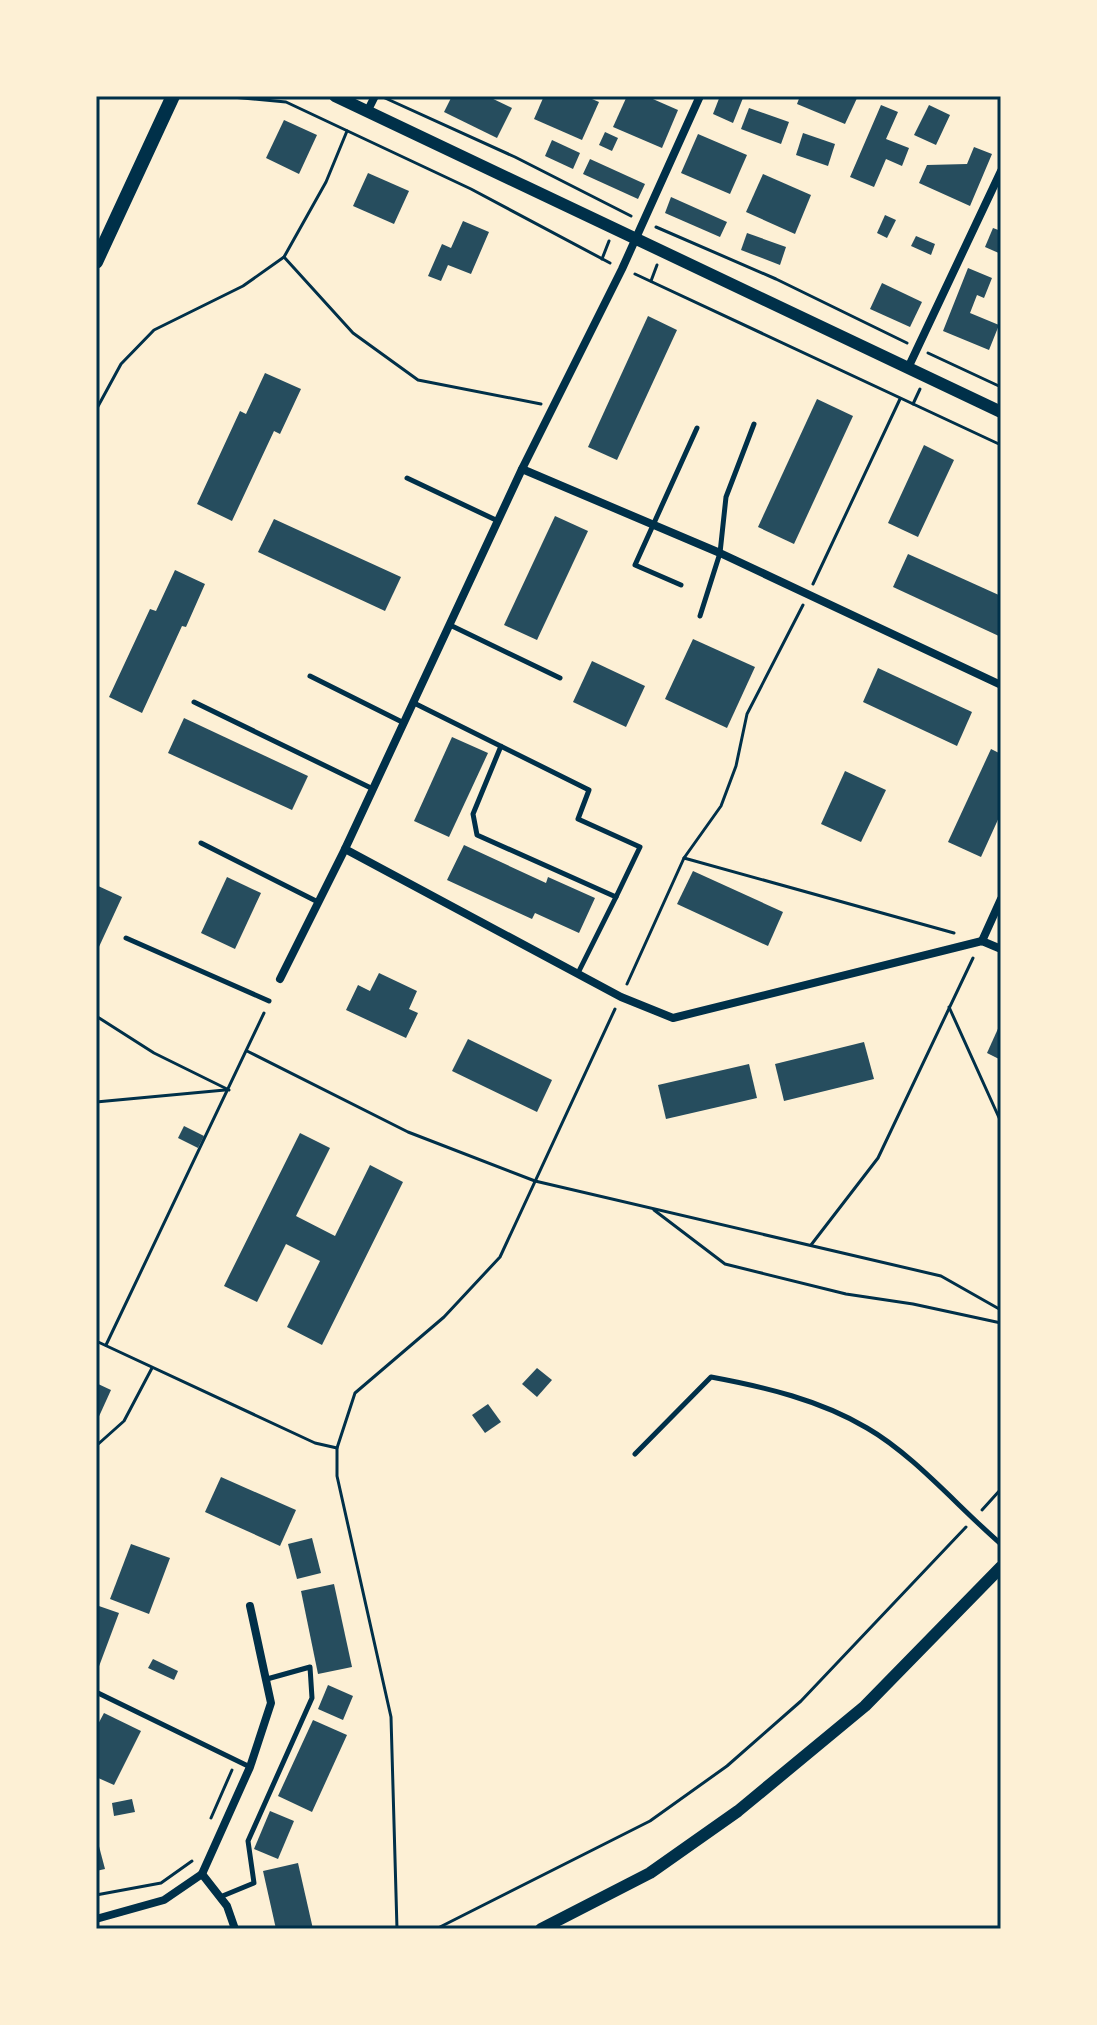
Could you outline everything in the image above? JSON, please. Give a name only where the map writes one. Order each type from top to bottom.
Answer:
[{"type":"main road","points":[[96,262],[173,96]]},
{"type":"street","points":[[335,96],[1001,412]]},
{"type":"street","points":[[367,112],[378,96]]},
{"type":"street","points":[[280,979],[345,849],[522,469],[622,269],[700,96]]},
{"type":"street","points":[[908,368],[1001,171]]},
{"type":"street","points":[[522,469],[720,553],[1001,685]]},
{"type":"street","points":[[345,849],[621,997],[673,1018],[982,941],[1001,949]]},
{"type":"street","points":[[982,941],[1001,899]]},
{"type":"street","points":[[541,1929],[650,1873],[738,1811],[865,1706],[1001,1567]]},
{"type":"street","points":[[96,1919],[164,1900],[202,1874],[250,1767],[271,1703],[250,1606]]},
{"type":"street","points":[[202,1874],[227,1906],[235,1929]]},
{"type":"lane","points":[[700,616],[720,553],[726,497],[754,424]]},
{"type":"lane","points":[[681,585],[635,565],[697,428]]},
{"type":"lane","points":[[407,478],[498,521]]},
{"type":"lane","points":[[449,625],[560,678]]},
{"type":"lane","points":[[310,676],[404,723]]},
{"type":"lane","points":[[194,702],[373,789]]},
{"type":"lane","points":[[413,703],[589,790],[578,819],[640,847],[578,974]]},
{"type":"lane","points":[[501,746],[473,814],[477,835],[616,897]]},
{"type":"lane","points":[[201,843],[318,902]]},
{"type":"lane","points":[[126,938],[269,1001]]},
{"type":"lane","points":[[635,1454],[711,1377],[730,1380],[815,1403],[868,1429],[911,1462],[1001,1544]]},
{"type":"lane","points":[[220,1897],[254,1883],[248,1841],[312,1698],[310,1667],[266,1680]]},
{"type":"lane","points":[[96,1692],[250,1767]]},
{"type":"path","points":[[221,96],[286,102],[471,189],[622,269],[1001,445]]},
{"type":"path","points":[[378,96],[515,157],[643,221],[776,279],[1001,387]]},
{"type":"path","points":[[96,410],[121,364],[154,330],[243,286],[284,257],[326,182],[347,131]]},
{"type":"path","points":[[284,257],[353,333],[418,380],[553,406]]},
{"type":"path","points":[[397,1929],[391,1717],[337,1476],[337,1448],[355,1393],[444,1317],[500,1257],[684,858],[721,806],[736,766],[747,714],[808,595],[900,399]]},
{"type":"path","points":[[684,858],[982,941],[878,1158],[811,1245]]},
{"type":"path","points":[[106,1345],[269,1001]]},
{"type":"path","points":[[949,1007],[1001,1122]]},
{"type":"path","points":[[96,1016],[154,1053],[229,1090]]},
{"type":"path","points":[[247,1051],[408,1132],[535,1181],[941,1276],[1001,1310]]},
{"type":"path","points":[[96,1102],[229,1090]]},
{"type":"path","points":[[652,1209],[725,1264],[846,1294],[913,1304],[1001,1323]]},
{"type":"path","points":[[96,1341],[315,1443],[337,1448]]},
{"type":"path","points":[[96,1446],[124,1421],[152,1368]]},
{"type":"path","points":[[436,1929],[650,1821],[727,1766],[801,1701],[1001,1489]]},
{"type":"path","points":[[208,1824],[236,1760]]},
{"type":"path","points":[[96,1895],[161,1883],[192,1863],[197,1850]]},
{"type":"building","points":[[452,96],[487,96],[512,108],[497,138],[444,112]]},
{"type":"building","points":[[544,96],[585,96],[599,102],[582,140],[534,119]]},
{"type":"building","points":[[627,96],[646,96],[678,110],[662,148],[613,127]]},
{"type":"building","points":[[720,96],[743,98],[733,123],[713,114]]},
{"type":"building","points":[[800,96],[858,96],[845,124],[797,104]]},
{"type":"building","points":[[881,105],[898,112],[886,139],[909,148],[902,166],[886,159],[874,187],[850,177]]},
{"type":"building","points":[[929,105],[950,115],[936,145],[914,135]]},
{"type":"building","points":[[749,108],[789,122],[781,144],[741,129]]},
{"type":"building","points":[[284,120],[317,135],[299,174],[266,158]]},
{"type":"building","points":[[605,132],[618,138],[612,151],[599,145]]},
{"type":"building","points":[[803,133],[835,144],[828,166],[796,155]]},
{"type":"building","points":[[698,134],[747,155],[730,194],[681,173]]},
{"type":"building","points":[[552,140],[580,153],[573,169],[545,156]]},
{"type":"building","points":[[974,147],[992,154],[970,206],[919,183],[927,165],[967,164]]},
{"type":"building","points":[[590,159],[645,184],[638,199],[583,174]]},
{"type":"building","points":[[368,173],[409,191],[394,224],[353,206]]},
{"type":"building","points":[[763,174],[811,195],[795,234],[746,212]]},
{"type":"building","points":[[671,197],[727,222],[720,237],[665,213]]},
{"type":"building","points":[[885,215],[896,220],[887,238],[877,233]]},
{"type":"building","points":[[463,221],[489,232],[471,274],[448,265],[441,281],[428,276],[442,244],[451,248]]},
{"type":"building","points":[[993,228],[1001,231],[1001,254],[985,247]]},
{"type":"building","points":[[747,233],[786,247],[780,265],[741,250]]},
{"type":"building","points":[[916,236],[935,244],[931,255],[911,246]]},
{"type":"building","points":[[968,268],[992,278],[984,298],[977,295],[970,313],[999,325],[989,350],[943,331]]},
{"type":"building","points":[[882,283],[922,302],[910,327],[870,309]]},
{"type":"building","points":[[648,316],[677,330],[617,460],[588,447]]},
{"type":"building","points":[[265,373],[301,389],[280,434],[274,431],[232,521],[197,504],[240,411],[246,414]]},
{"type":"building","points":[[817,399],[853,416],[794,544],[758,527]]},
{"type":"building","points":[[924,445],[954,460],[918,537],[888,523]]},
{"type":"building","points":[[555,516],[588,531],[537,640],[504,625]]},
{"type":"building","points":[[274,519],[401,577],[385,611],[258,552]]},
{"type":"building","points":[[908,554],[1001,596],[1001,637],[893,587]]},
{"type":"building","points":[[175,570],[205,584],[142,713],[109,697],[150,609],[156,611]]},
{"type":"building","points":[[693,639],[755,667],[727,728],[665,699]]},
{"type":"building","points":[[592,661],[645,686],[626,727],[573,702]]},
{"type":"building","points":[[878,668],[972,712],[957,746],[863,702]]},
{"type":"building","points":[[184,718],[308,776],[292,810],[168,753]]},
{"type":"building","points":[[452,737],[488,753],[449,837],[414,821]]},
{"type":"building","points":[[991,749],[1001,754],[1001,813],[981,857],[948,842]]},
{"type":"building","points":[[845,771],[886,790],[861,842],[821,824]]},
{"type":"building","points":[[464,845],[546,883],[548,877],[595,898],[579,933],[535,913],[532,919],[447,880]]},
{"type":"building","points":[[693,871],[783,912],[768,946],[677,904]]},
{"type":"building","points":[[227,877],[261,893],[235,949],[201,933]]},
{"type":"building","points":[[96,885],[122,897],[98,949],[96,948]]},
{"type":"building","points":[[379,973],[417,991],[409,1009],[418,1013],[406,1038],[346,1010],[358,985],[370,991]]},
{"type":"building","points":[[1001,1022],[1001,1060],[987,1053]]},
{"type":"building","points":[[468,1039],[552,1080],[537,1112],[452,1071]]},
{"type":"building","points":[[864,1042],[874,1079],[784,1101],[775,1064]]},
{"type":"building","points":[[749,1064],[757,1098],[666,1119],[658,1085]]},
{"type":"building","points":[[184,1126],[204,1136],[198,1148],[178,1138]]},
{"type":"building","points":[[300,1133],[330,1148],[296,1216],[335,1236],[370,1165],[403,1182],[322,1345],[287,1327],[320,1261],[286,1244],[257,1302],[224,1286]]},
{"type":"building","points":[[537,1368],[552,1380],[537,1397],[522,1384]]},
{"type":"building","points":[[96,1383],[111,1390],[96,1423]]},
{"type":"building","points":[[488,1404],[501,1422],[485,1433],[472,1415]]},
{"type":"building","points":[[221,1477],[296,1510],[280,1546],[205,1512]]},
{"type":"building","points":[[312,1538],[321,1573],[297,1579],[288,1544]]},
{"type":"building","points":[[131,1544],[170,1558],[149,1614],[110,1599]]},
{"type":"building","points":[[334,1584],[352,1667],[318,1674],[301,1591]]},
{"type":"building","points":[[96,1605],[119,1613],[98,1669],[96,1668]]},
{"type":"building","points":[[153,1659],[178,1671],[174,1680],[148,1668]]},
{"type":"building","points":[[328,1685],[353,1696],[343,1720],[318,1709]]},
{"type":"building","points":[[104,1713],[141,1731],[114,1785],[96,1777],[96,1728]]},
{"type":"building","points":[[313,1720],[347,1735],[312,1812],[278,1796]]},
{"type":"building","points":[[132,1799],[135,1812],[114,1816],[112,1803]]},
{"type":"building","points":[[270,1811],[294,1821],[278,1859],[254,1849]]},
{"type":"building","points":[[96,1835],[105,1869],[96,1871]]},
{"type":"building","points":[[298,1863],[313,1929],[276,1929],[263,1871]]}]
